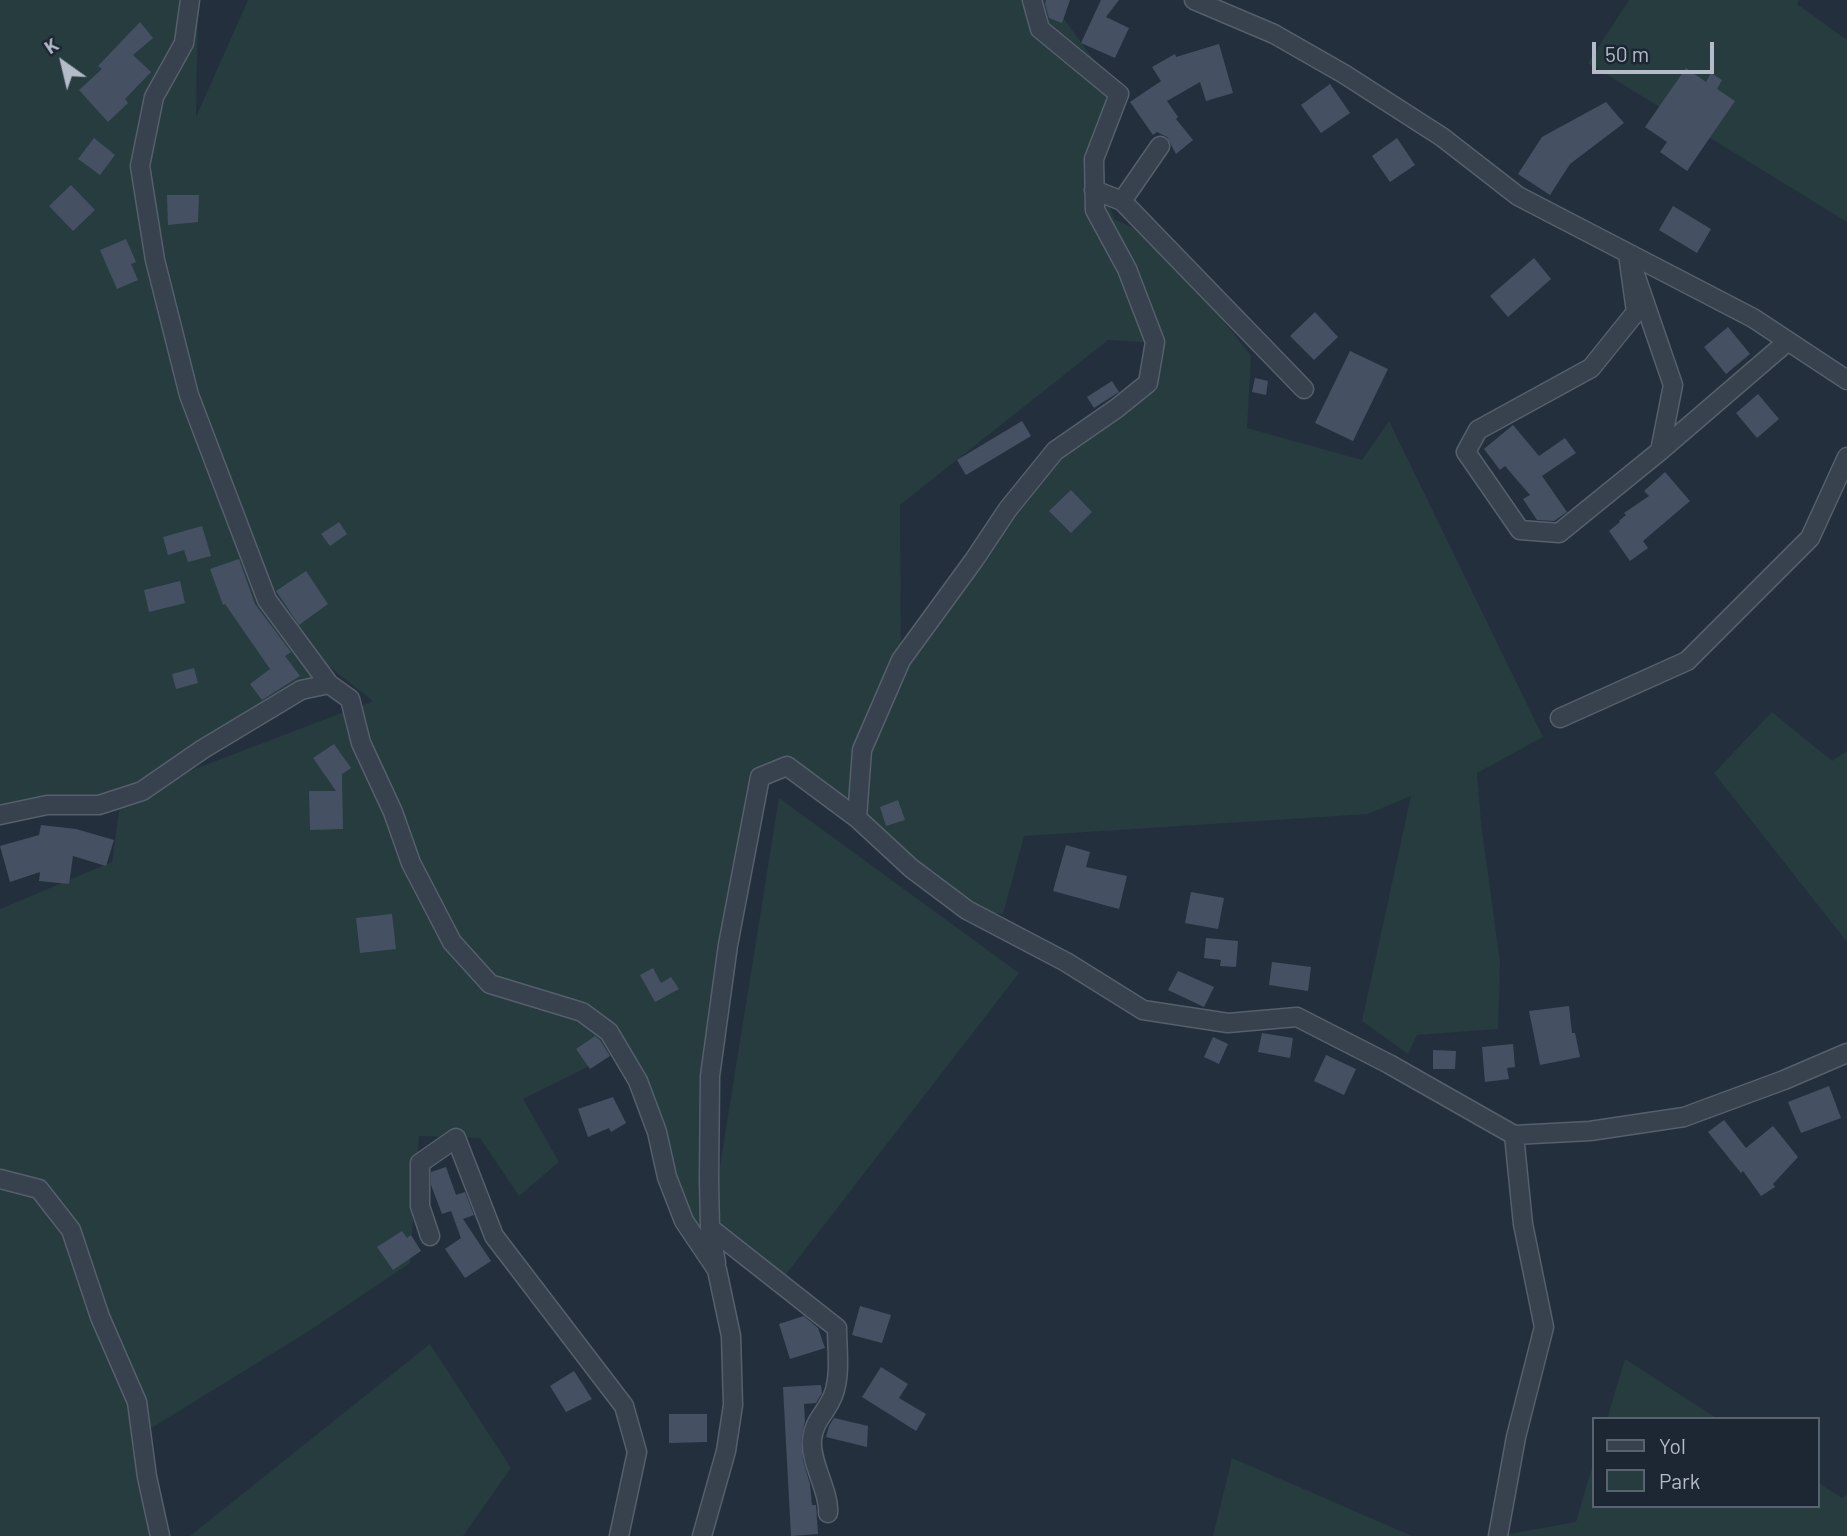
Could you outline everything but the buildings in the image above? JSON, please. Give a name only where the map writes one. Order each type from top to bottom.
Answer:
[{"type":"street","points":[[190,0],[184,43],[155,97],[140,166],[155,260],[189,395],[267,600],[329,684],[350,699],[361,743],[393,812],[411,863],[452,942],[490,984],[582,1012],[609,1032],[638,1081],[657,1132],[667,1177],[684,1221],[717,1270]]},
{"type":"street","points":[[858,818],[862,750],[901,660],[1008,509],[1055,450],[1117,408],[1148,383],[1155,342],[1127,269],[1095,210],[1094,159],[1119,94],[1040,29],[1032,0]]},
{"type":"street","points":[[1194,0],[1274,34],[1345,74],[1442,137],[1518,196],[1753,318],[1847,380]]},
{"type":"street","points":[[1122,201],[1160,146]]},
{"type":"street","points":[[1094,190],[1122,201],[1304,389]]},
{"type":"street","points":[[1628,254],[1673,385],[1660,451]]},
{"type":"street","points":[[1628,254],[1636,312],[1591,368],[1478,430],[1466,452],[1520,530],[1559,533],[1788,341]]},
{"type":"street","points":[[1560,718],[1687,660],[1810,538],[1847,457]]},
{"type":"street","points":[[0,815],[47,805],[99,805],[142,791],[202,749],[301,690],[329,684]]},
{"type":"street","points":[[702,1536],[726,1451],[733,1405],[731,1336],[710,1228],[710,1076],[728,945],[760,777],[787,766],[858,818],[911,868],[967,910],[1066,962],[1143,1010],[1228,1023],[1297,1017],[1390,1064],[1514,1135],[1590,1131],[1684,1117],[1784,1080],[1847,1053]]},
{"type":"street","points":[[1497,1536],[1516,1437],[1544,1327],[1523,1224],[1514,1135]]},
{"type":"street","points":[[430,1236],[420,1206],[419,1163],[456,1138],[494,1236],[624,1406],[637,1452],[619,1536]]},
{"type":"street","points":[[0,1179],[39,1189],[71,1230],[100,1317],[137,1402],[147,1477],[160,1536]]},
{"type":"street","points":[[710,1228],[837,1328],[838,1372],[831,1401],[817,1420],[811,1443],[822,1488],[829,1501],[828,1513]]},
{"type":"green space","points":[[0,0],[198,0],[196,117],[248,0],[1050,0],[1119,94],[1094,159],[1114,219],[1161,241],[1251,356],[1247,428],[1362,460],[1389,421],[1543,737],[1477,773],[1500,962],[1498,1029],[1417,1035],[1408,1054],[1362,1021],[1411,796],[1368,814],[1024,836],[1003,914],[967,910],[857,818],[860,768],[844,808],[787,766],[761,777],[720,1000],[702,1248],[620,1051],[523,1099],[559,1162],[519,1196],[480,1138],[419,1136],[410,1263],[309,1331],[145,1432],[171,1536],[0,1536],[0,909],[112,862],[121,798],[0,813]],"holes":[[[1108,340],[1155,343],[1148,383],[1055,451],[901,659],[900,505]],[[317,657],[373,701],[153,785],[329,684]]]},
{"type":"green space","points":[[1629,0],[1799,0],[1797,4],[1847,40],[1847,222],[1588,63]]},
{"type":"green space","points":[[1772,712],[1832,761],[1847,751],[1847,942],[1714,773]]},
{"type":"green space","points":[[779,798],[1019,973],[780,1282],[710,1228]]},
{"type":"green space","points":[[430,1344],[511,1468],[463,1536],[190,1536]]},
{"type":"green space","points":[[1625,1359],[1715,1417],[1608,1417]]},
{"type":"green space","points":[[1232,1458],[1412,1536],[1213,1536]]},
{"type":"green space","points":[[1591,1471],[1591,1508],[1819,1508],[1819,1483],[1842,1498],[1847,1494],[1847,1536],[1498,1536],[1576,1522]]}]
